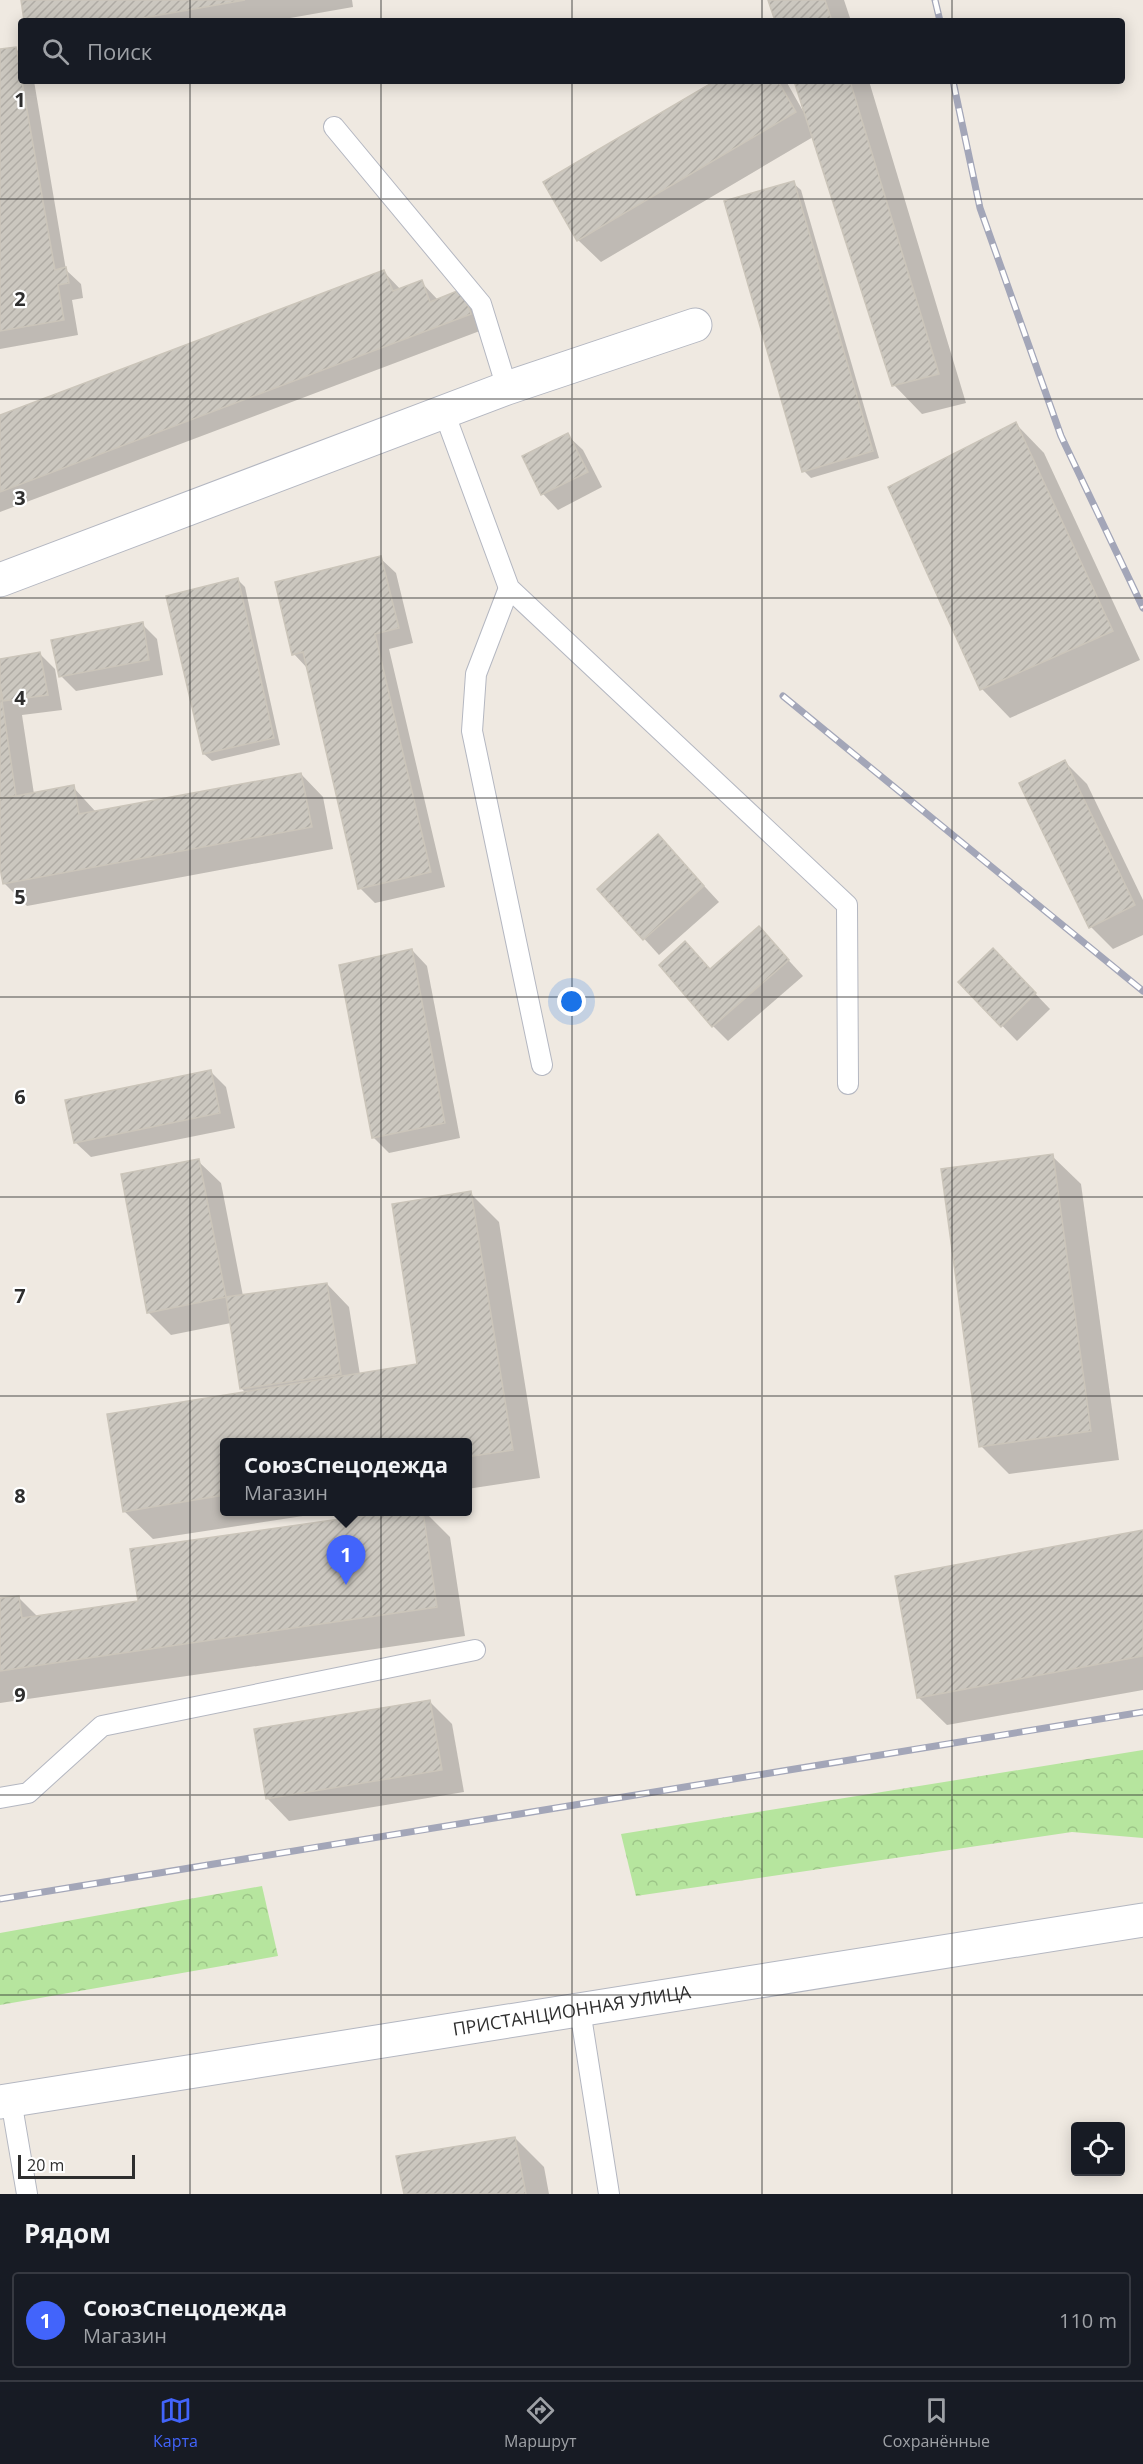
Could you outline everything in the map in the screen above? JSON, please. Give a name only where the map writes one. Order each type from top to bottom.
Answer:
[{"type":"street","points":[[0,580],[507,388],[695,325]]},
{"type":"street","name":"ПРИСТАНЦИОННАЯ УЛИЦА","points":[[5,2101],[1143,1920]]},
{"type":"lane","points":[[334,127],[481,304],[507,388]]},
{"type":"lane","points":[[444,412],[509,588],[847,905],[848,1084]]},
{"type":"lane","points":[[509,588],[476,674],[472,731],[542,1065]]},
{"type":"lane","points":[[0,1798],[28,1793],[102,1726],[475,1650]]},
{"type":"lane","points":[[580,2010],[609,2194]]},
{"type":"lane","points":[[5,2101],[27,2194]]},
{"type":"green space","points":[[1143,1750],[1143,1838],[1072,1832],[636,1896],[621,1834]]},
{"type":"green space","points":[[262,1886],[278,1956],[0,2005],[0,1933]]},
{"type":"building","points":[[21,0],[245,0],[143,18],[24,18]]},
{"type":"building","points":[[768,0],[825,0],[831,18],[774,18]]},
{"type":"building","points":[[16,47],[18,84],[22,84],[55,270],[66,267],[69,283],[58,285],[64,320],[0,331],[0,49]]},
{"type":"building","points":[[710,84],[780,84],[796,112],[577,241],[543,182]]},
{"type":"building","points":[[795,84],[851,84],[939,374],[892,386]]},
{"type":"building","points":[[794,181],[873,451],[802,472],[724,201]]},
{"type":"building","points":[[384,270],[393,291],[422,280],[430,302],[462,289],[471,314],[0,492],[0,415]]},
{"type":"building","points":[[1016,422],[1113,631],[980,690],[888,487]]},
{"type":"building","points":[[568,433],[588,472],[541,495],[522,456]]},
{"type":"building","points":[[381,556],[399,628],[375,634],[431,872],[358,889],[303,652],[292,655],[275,582]]},
{"type":"building","points":[[238,578],[274,738],[203,754],[166,596]]},
{"type":"building","points":[[143,622],[149,660],[59,677],[51,640]]},
{"type":"building","points":[[40,652],[48,695],[3,701],[0,659]]},
{"type":"building","points":[[0,687],[16,796],[0,798]]},
{"type":"building","points":[[1065,760],[1135,905],[1089,928],[1019,783]]},
{"type":"building","points":[[301,773],[312,827],[3,884],[0,868],[0,799],[74,785],[79,814]]},
{"type":"building","points":[[658,834],[704,886],[643,940],[597,889]]},
{"type":"building","points":[[759,926],[789,960],[712,1027],[659,965],[685,941],[710,969]]},
{"type":"building","points":[[993,948],[1036,993],[1001,1027],[958,982]]},
{"type":"building","points":[[412,949],[445,1123],[372,1138],[339,965]]},
{"type":"building","points":[[211,1070],[220,1113],[74,1143],[65,1100]]},
{"type":"building","points":[[1053,1154],[1091,1431],[979,1447],[941,1169]]},
{"type":"building","points":[[199,1159],[226,1297],[147,1313],[121,1174]]},
{"type":"building","points":[[471,1191],[513,1450],[472,1456],[472,1438],[220,1438],[220,1496],[123,1512],[107,1414],[417,1364],[392,1204]]},
{"type":"building","points":[[327,1283],[341,1374],[240,1389],[226,1297]]},
{"type":"building","points":[[361,1516],[424,1516],[437,1607],[0,1671],[0,1598],[19,1596],[22,1618],[138,1601],[130,1549]]},
{"type":"building","points":[[1143,1530],[1143,1656],[917,1698],[895,1576]]},
{"type":"building","points":[[430,1700],[442,1770],[266,1799],[254,1729]]},
{"type":"building","points":[[515,2137],[526,2194],[404,2194],[396,2156]]},
{"type":"railway","points":[[935,0],[939,18]]},
{"type":"railway","points":[[954,84],[980,208],[1061,436],[1143,608]]},
{"type":"railway","points":[[783,696],[1143,991]]},
{"type":"railway","points":[[0,1899],[1143,1712]]},
{"type":"place","name":"СоюзСпецодежда","points":[[346,1585]]}]
